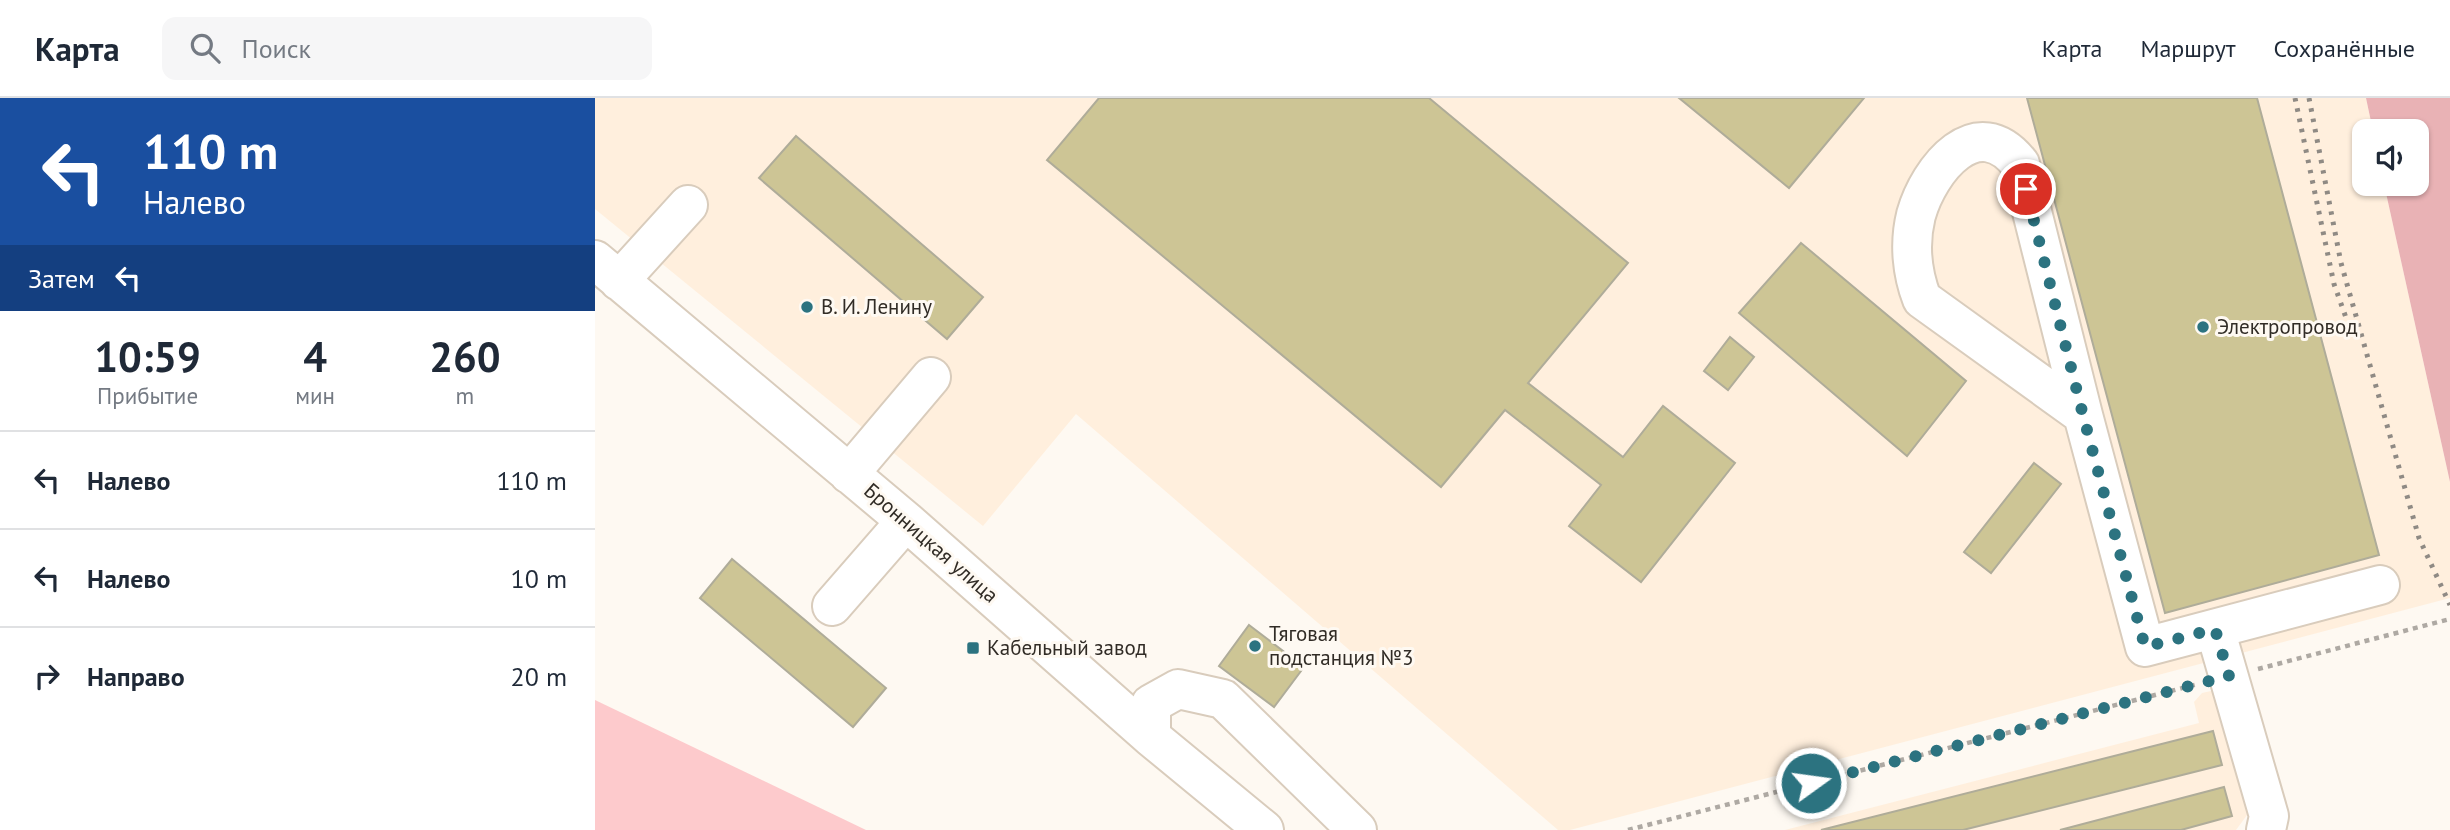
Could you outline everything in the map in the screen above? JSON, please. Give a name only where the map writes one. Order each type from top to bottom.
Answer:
[{"type":"street","points":[[2083,415],[1922,299],[1913,276],[1916,216],[1939,166],[1972,143],[1994,143],[2009,150],[2020,164],[2145,647],[2379,585]]},
{"type":"street","points":[[607,270],[688,205]]},
{"type":"street","name":"Бронницкая улица","points":[[607,270],[906,521],[1151,737],[1264,830]]},
{"type":"street","points":[[849,474],[931,377]]},
{"type":"street","points":[[832,606],[906,521]]},
{"type":"street","points":[[2215,629],[2269,816],[2266,830]]},
{"type":"street","points":[[1151,737],[1151,704],[1178,689],[1223,699],[1357,830]]},
{"type":"path","points":[[1628,830],[2450,619]]},
{"type":"shaded area","points":[[595,98],[2366,98],[2370,119],[2352,119],[2352,196],[2387,196],[2450,482],[2450,598],[1570,830],[1558,830],[1076,414],[983,526],[595,209]]},
{"type":"shaded area","points":[[2366,98],[2450,98],[2450,482],[2387,196],[2429,196],[2429,119],[2370,119]]},
{"type":"shaded area","points":[[2220,689],[2253,807],[2236,830],[1785,830],[2199,723],[2194,702],[2202,693]]},
{"type":"shaded area","points":[[595,700],[866,830],[595,830]]},
{"type":"building","points":[[1099,98],[1429,98],[1628,263],[1528,383],[1623,457],[1663,406],[1735,463],[1641,582],[1569,526],[1601,485],[1505,410],[1441,487],[1047,160]]},
{"type":"building","points":[[1679,98],[1864,98],[1789,188]]},
{"type":"building","name":"Электропровод","points":[[2027,98],[2257,98],[2379,555],[2165,613]]},
{"type":"building","points":[[796,136],[983,297],[947,339],[759,178]]},
{"type":"building","points":[[1801,243],[1966,381],[1907,456],[1739,313]]},
{"type":"building","points":[[1730,337],[1754,357],[1728,390],[1704,371]]},
{"type":"building","points":[[2034,463],[2061,484],[1991,573],[1964,552]]},
{"type":"building","points":[[732,559],[886,688],[853,727],[700,598]]},
{"type":"building","name":"Тяговая подстанция №3","points":[[1249,625],[1304,667],[1274,707],[1219,666]]},
{"type":"building","points":[[2213,731],[2222,765],[1963,830],[1821,830]]},
{"type":"building","points":[[2224,787],[2232,816],[2181,830],[2060,830]]},
{"type":"railway","points":[[2295,98],[2334,284],[2350,329]]},
{"type":"railway","points":[[2309,98],[2341,263],[2419,538],[2450,605]]},
{"type":"place","name":"В. И. Ленину","points":[[807,307]]},
{"type":"place","name":"Электропровод","points":[[2203,327]]},
{"type":"place","name":"Тяговая подстанция №3","points":[[1255,646]]},
{"type":"place","name":"Кабельный завод","points":[[973,648]]},
{"type":"route","points":[[1811,783],[2229,676],[2215,629],[2145,647],[2026,189]]}]
